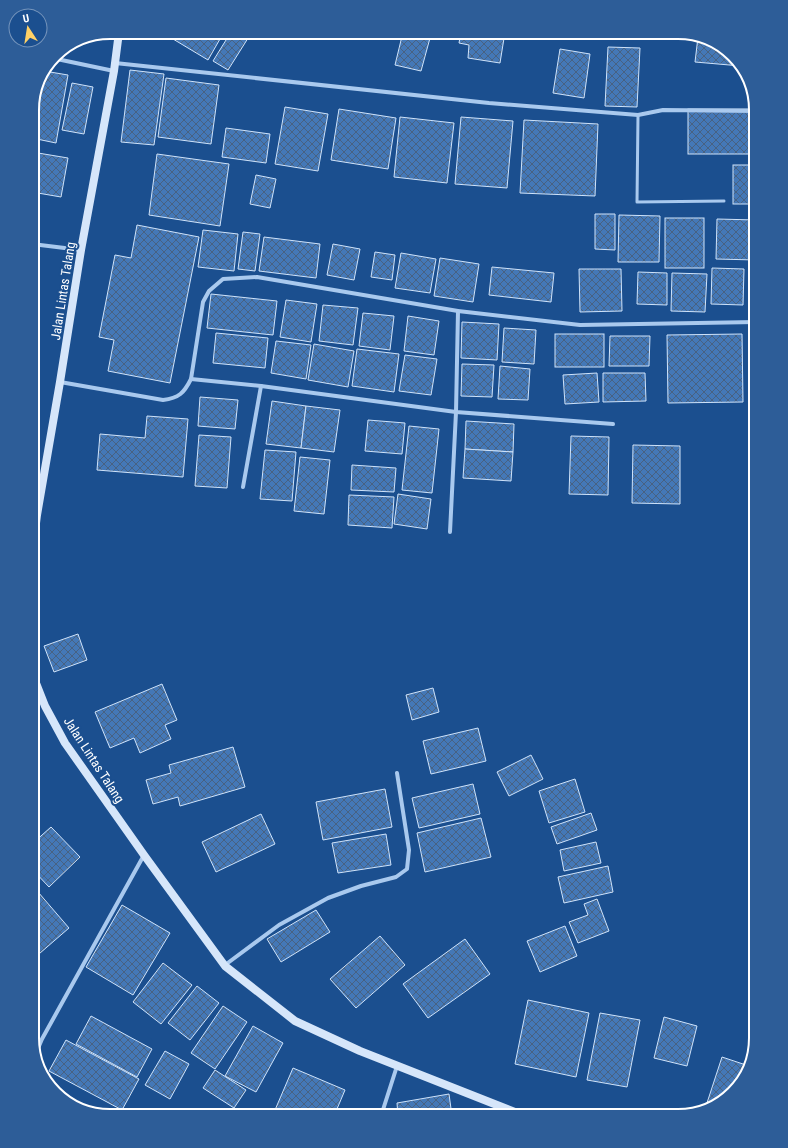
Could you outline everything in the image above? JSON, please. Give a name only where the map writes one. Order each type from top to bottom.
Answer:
[{"type":"street","name":"Jalan Lintas Talang","points":[[39,489],[60,382],[81,250],[115,67],[118,39]]},
{"type":"street","points":[[61,59],[115,67],[489,103],[638,115],[663,110],[749,110]]},
{"type":"street","points":[[39,245],[81,250]]},
{"type":"street","points":[[60,382],[163,400],[175,398],[186,390],[191,379],[203,302],[209,291],[223,279],[257,277],[458,311],[580,325],[749,322]]},
{"type":"street","points":[[450,532],[456,412],[458,311]]},
{"type":"street","points":[[191,379],[261,386],[456,412],[613,424]]},
{"type":"street","points":[[243,487],[261,386]]},
{"type":"street","name":"Jalan Lintas Talang","points":[[39,691],[45,706],[65,743],[225,966],[295,1021],[360,1051],[506,1109]]},
{"type":"street","points":[[225,966],[279,925],[328,898],[361,886],[396,877],[407,869],[409,850],[397,773]]},
{"type":"street","points":[[40,1044],[144,855]]},
{"type":"street","points":[[384,1109],[397,1066]]},
{"type":"lane","points":[[638,115],[636,202],[724,201]]},
{"type":"building","points":[[173,39],[220,39],[208,60]]},
{"type":"building","points":[[227,39],[247,39],[228,70],[213,61]]},
{"type":"building","points":[[401,39],[430,39],[421,71],[395,65]]},
{"type":"building","points":[[460,39],[504,39],[500,63],[468,58],[469,45],[459,43]]},
{"type":"building","points":[[697,42],[717,51],[733,65],[695,62]]},
{"type":"building","points":[[608,47],[640,48],[637,107],[605,106]]},
{"type":"building","points":[[560,49],[590,54],[584,98],[553,93]]},
{"type":"building","points":[[130,70],[164,74],[154,145],[121,142]]},
{"type":"building","points":[[50,72],[68,75],[56,143],[39,139],[39,105],[41,92]]},
{"type":"building","points":[[166,78],[219,85],[211,144],[158,137]]},
{"type":"building","points":[[72,83],[93,87],[84,134],[62,130]]},
{"type":"building","points":[[285,107],[328,114],[318,171],[275,164]]},
{"type":"building","points":[[339,109],[396,118],[388,169],[331,160]]},
{"type":"building","points":[[688,109],[749,109],[749,154],[688,154]]},
{"type":"building","points":[[400,117],[454,123],[447,183],[394,177]]},
{"type":"building","points":[[461,117],[513,121],[507,188],[455,184]]},
{"type":"building","points":[[524,120],[598,124],[595,196],[520,193]]},
{"type":"building","points":[[226,128],[270,134],[266,163],[222,157]]},
{"type":"building","points":[[39,153],[68,158],[61,197],[39,193]]},
{"type":"building","points":[[157,154],[229,164],[220,226],[149,215]]},
{"type":"building","points":[[733,165],[749,165],[749,204],[733,204]]},
{"type":"building","points":[[256,175],[276,179],[270,208],[250,204]]},
{"type":"building","points":[[595,214],[615,214],[615,250],[595,249]]},
{"type":"building","points":[[619,215],[660,216],[659,262],[618,262]]},
{"type":"building","points":[[665,218],[704,218],[704,268],[665,268]]},
{"type":"building","points":[[717,219],[749,220],[749,260],[716,259]]},
{"type":"building","points":[[137,225],[199,237],[170,383],[108,371],[114,340],[99,337],[115,255],[131,258]]},
{"type":"building","points":[[203,230],[238,234],[234,271],[198,267]]},
{"type":"building","points":[[243,232],[260,234],[255,271],[238,269]]},
{"type":"building","points":[[264,237],[320,244],[316,278],[259,271]]},
{"type":"building","points":[[333,244],[360,249],[354,280],[327,275]]},
{"type":"building","points":[[375,252],[395,255],[392,280],[371,277]]},
{"type":"building","points":[[401,253],[436,259],[430,293],[395,288]]},
{"type":"building","points":[[440,258],[479,264],[473,302],[434,296]]},
{"type":"building","points":[[492,267],[554,273],[551,302],[489,295]]},
{"type":"building","points":[[712,268],[744,269],[743,305],[711,304]]},
{"type":"building","points":[[579,269],[621,269],[622,311],[580,312]]},
{"type":"building","points":[[638,272],[667,273],[667,305],[637,304]]},
{"type":"building","points":[[672,273],[707,274],[705,312],[671,311]]},
{"type":"building","points":[[211,294],[277,301],[273,335],[207,328]]},
{"type":"building","points":[[286,300],[317,304],[311,342],[280,337]]},
{"type":"building","points":[[323,305],[358,308],[353,345],[319,341]]},
{"type":"building","points":[[363,313],[394,316],[390,350],[359,346]]},
{"type":"building","points":[[408,316],[439,321],[434,355],[404,351]]},
{"type":"building","points":[[462,322],[499,324],[497,360],[461,358]]},
{"type":"building","points":[[504,328],[536,330],[534,364],[502,362]]},
{"type":"building","points":[[216,333],[268,338],[265,368],[213,363]]},
{"type":"building","points":[[555,334],[604,334],[604,367],[555,367]]},
{"type":"building","points":[[742,334],[743,402],[668,403],[667,335]]},
{"type":"building","points":[[610,336],[650,336],[649,366],[609,366]]},
{"type":"building","points":[[276,341],[311,345],[306,379],[271,373]]},
{"type":"building","points":[[314,344],[354,351],[348,387],[308,380]]},
{"type":"building","points":[[357,349],[399,354],[394,392],[352,386]]},
{"type":"building","points":[[405,355],[437,359],[431,395],[399,391]]},
{"type":"building","points":[[462,364],[494,365],[492,397],[461,396]]},
{"type":"building","points":[[500,366],[530,369],[528,400],[498,399]]},
{"type":"building","points":[[597,373],[599,402],[565,404],[563,375]]},
{"type":"building","points":[[603,373],[645,373],[646,401],[603,402]]},
{"type":"building","points":[[200,397],[238,400],[235,429],[198,426]]},
{"type":"building","points":[[272,401],[306,406],[301,448],[266,444]]},
{"type":"building","points":[[306,406],[340,410],[334,452],[301,448]]},
{"type":"building","points":[[147,416],[188,419],[183,477],[97,470],[100,434],[145,438]]},
{"type":"building","points":[[368,420],[405,423],[402,454],[365,451]]},
{"type":"building","points":[[466,421],[514,424],[513,452],[465,449]]},
{"type":"building","points":[[409,426],[439,429],[432,493],[402,490]]},
{"type":"building","points":[[199,435],[231,437],[227,488],[195,486]]},
{"type":"building","points":[[571,436],[609,437],[608,495],[569,494]]},
{"type":"building","points":[[633,445],[680,446],[680,504],[632,503]]},
{"type":"building","points":[[465,449],[513,452],[511,481],[463,478]]},
{"type":"building","points":[[265,450],[296,452],[292,501],[260,499]]},
{"type":"building","points":[[300,457],[330,460],[324,514],[294,511]]},
{"type":"building","points":[[352,465],[396,468],[394,492],[351,490]]},
{"type":"building","points":[[398,494],[431,499],[427,529],[394,524]]},
{"type":"building","points":[[349,495],[394,497],[392,528],[348,525]]},
{"type":"building","points":[[78,634],[87,660],[54,672],[44,646]]},
{"type":"building","points":[[162,684],[177,720],[165,725],[171,739],[140,753],[134,738],[110,748],[95,712]]},
{"type":"building","points":[[433,688],[439,712],[412,720],[406,695]]},
{"type":"building","points":[[478,728],[486,761],[431,774],[423,741]]},
{"type":"building","points":[[233,747],[245,787],[180,806],[178,797],[153,804],[146,780],[171,773],[169,765]]},
{"type":"building","points":[[531,755],[543,779],[509,796],[497,772]]},
{"type":"building","points":[[575,779],[585,812],[549,823],[539,791]]},
{"type":"building","points":[[473,784],[480,814],[419,828],[412,798]]},
{"type":"building","points":[[385,789],[392,827],[323,840],[316,802]]},
{"type":"building","points":[[591,813],[597,830],[557,844],[551,827]]},
{"type":"building","points":[[261,814],[275,844],[216,872],[202,842]]},
{"type":"building","points":[[481,818],[491,857],[425,872],[417,833]]},
{"type":"building","points":[[51,827],[80,857],[49,887],[39,876],[39,838]]},
{"type":"building","points":[[386,834],[391,865],[338,873],[332,843]]},
{"type":"building","points":[[596,842],[601,863],[564,871],[560,850]]},
{"type":"building","points":[[608,866],[613,892],[564,903],[558,877]]},
{"type":"building","points":[[39,893],[69,928],[39,954]]},
{"type":"building","points":[[597,899],[609,931],[578,943],[569,922],[588,915],[584,904]]},
{"type":"building","points":[[122,905],[170,933],[133,995],[86,967]]},
{"type":"building","points":[[316,910],[330,932],[281,962],[267,939]]},
{"type":"building","points":[[565,926],[577,956],[540,972],[527,941]]},
{"type":"building","points":[[380,936],[405,965],[356,1008],[330,979]]},
{"type":"building","points":[[465,939],[490,974],[428,1018],[403,984]]},
{"type":"building","points":[[163,963],[192,985],[161,1024],[133,1002]]},
{"type":"building","points":[[197,986],[219,1003],[190,1040],[168,1023]]},
{"type":"building","points":[[528,1000],[589,1013],[576,1077],[515,1064]]},
{"type":"building","points":[[223,1006],[247,1022],[215,1069],[191,1053]]},
{"type":"building","points":[[600,1013],[640,1020],[627,1087],[587,1080]]},
{"type":"building","points":[[91,1016],[152,1049],[137,1077],[76,1044]]},
{"type":"building","points":[[664,1017],[697,1026],[687,1066],[654,1058]]},
{"type":"building","points":[[253,1026],[283,1043],[256,1092],[225,1076]]},
{"type":"building","points":[[66,1040],[139,1079],[123,1109],[120,1109],[49,1071]]},
{"type":"building","points":[[165,1051],[189,1064],[170,1099],[145,1085]]},
{"type":"building","points":[[722,1057],[744,1064],[728,1088],[707,1103]]},
{"type":"building","points":[[293,1068],[345,1090],[337,1109],[275,1109]]},
{"type":"building","points":[[215,1070],[246,1090],[234,1108],[203,1088]]},
{"type":"building","points":[[449,1094],[451,1109],[397,1109],[397,1103]]}]
